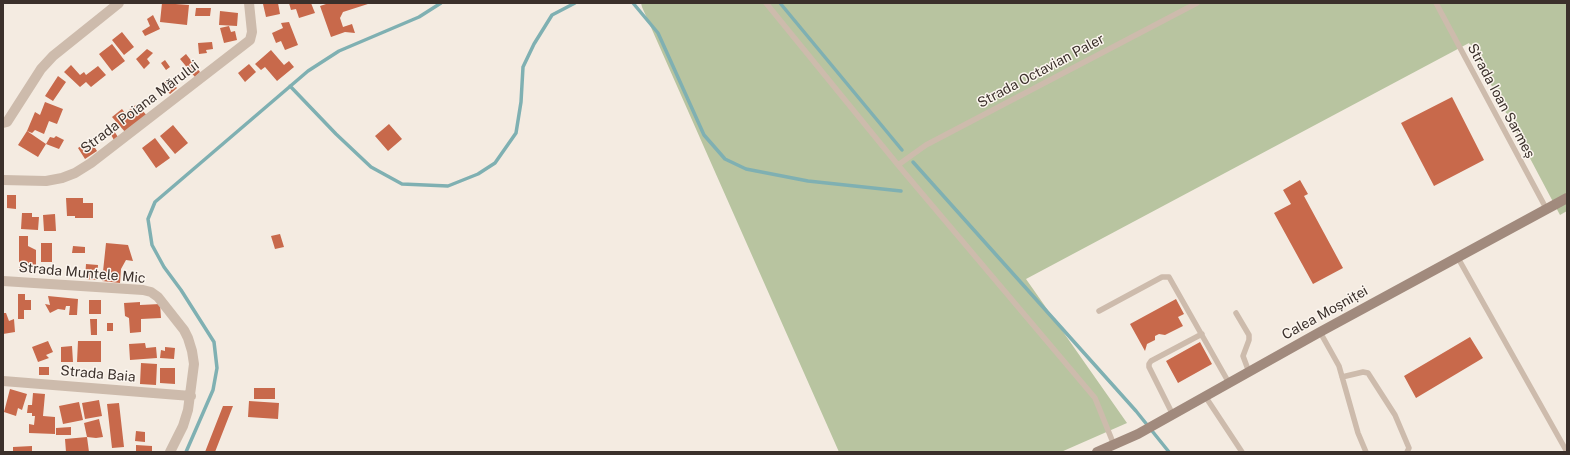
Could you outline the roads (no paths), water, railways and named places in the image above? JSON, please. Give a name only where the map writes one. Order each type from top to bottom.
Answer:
[{"type":"street","points":[[4,124],[41,68],[53,56],[119,3]]},
{"type":"street","name":"Strada Poiana Mărului","points":[[3,180],[46,181],[62,178],[75,173],[91,163],[250,40],[252,32],[249,3]]},
{"type":"street","name":"Calea Moșniței","points":[[1097,452],[1138,434],[1320,332],[1567,198]]},
{"type":"street","name":"Strada Muntele Mic","points":[[3,281],[143,290],[151,292],[158,297],[188,338],[194,364],[190,396]]},
{"type":"street","name":"Strada Baia","points":[[3,381],[190,396]]},
{"type":"street","points":[[170,452],[183,426],[190,396]]},
{"type":"lane","points":[[766,3],[898,165],[1095,398],[1114,445]]},
{"type":"lane","name":"Strada Octavian Paler","points":[[898,165],[926,145],[1197,3]]},
{"type":"lane","name":"Strada Ioan Sarmeș","points":[[1436,3],[1547,210]]},
{"type":"lane","points":[[1458,258],[1567,452]]},
{"type":"lane","points":[[1099,311],[1165,276],[1169,277],[1229,383]]},
{"type":"lane","points":[[1236,313],[1249,335],[1249,340],[1243,356],[1249,372]]},
{"type":"lane","points":[[1320,332],[1336,360],[1358,433],[1366,452]]},
{"type":"lane","points":[[1173,415],[1149,367],[1149,364],[1151,361],[1202,334]]},
{"type":"lane","points":[[1342,377],[1363,372],[1368,373],[1395,415],[1409,448],[1407,452]]},
{"type":"lane","points":[[1205,396],[1242,452]]},
{"type":"waterway","points":[[186,452],[213,390],[217,368],[214,342],[181,290],[164,267],[152,245],[148,219],[155,202],[308,71],[339,51],[419,17],[441,3]]},
{"type":"waterway","points":[[290,86],[336,134],[371,167],[402,184],[448,186],[478,174],[495,163],[516,133],[521,102],[523,67],[534,44],[552,15],[575,3]]},
{"type":"waterway","points":[[633,3],[658,33],[704,135],[725,159],[746,169],[808,181],[901,191]]},
{"type":"waterway","points":[[780,3],[902,150]]},
{"type":"waterway","points":[[913,162],[1136,411],[1169,452]]}]
